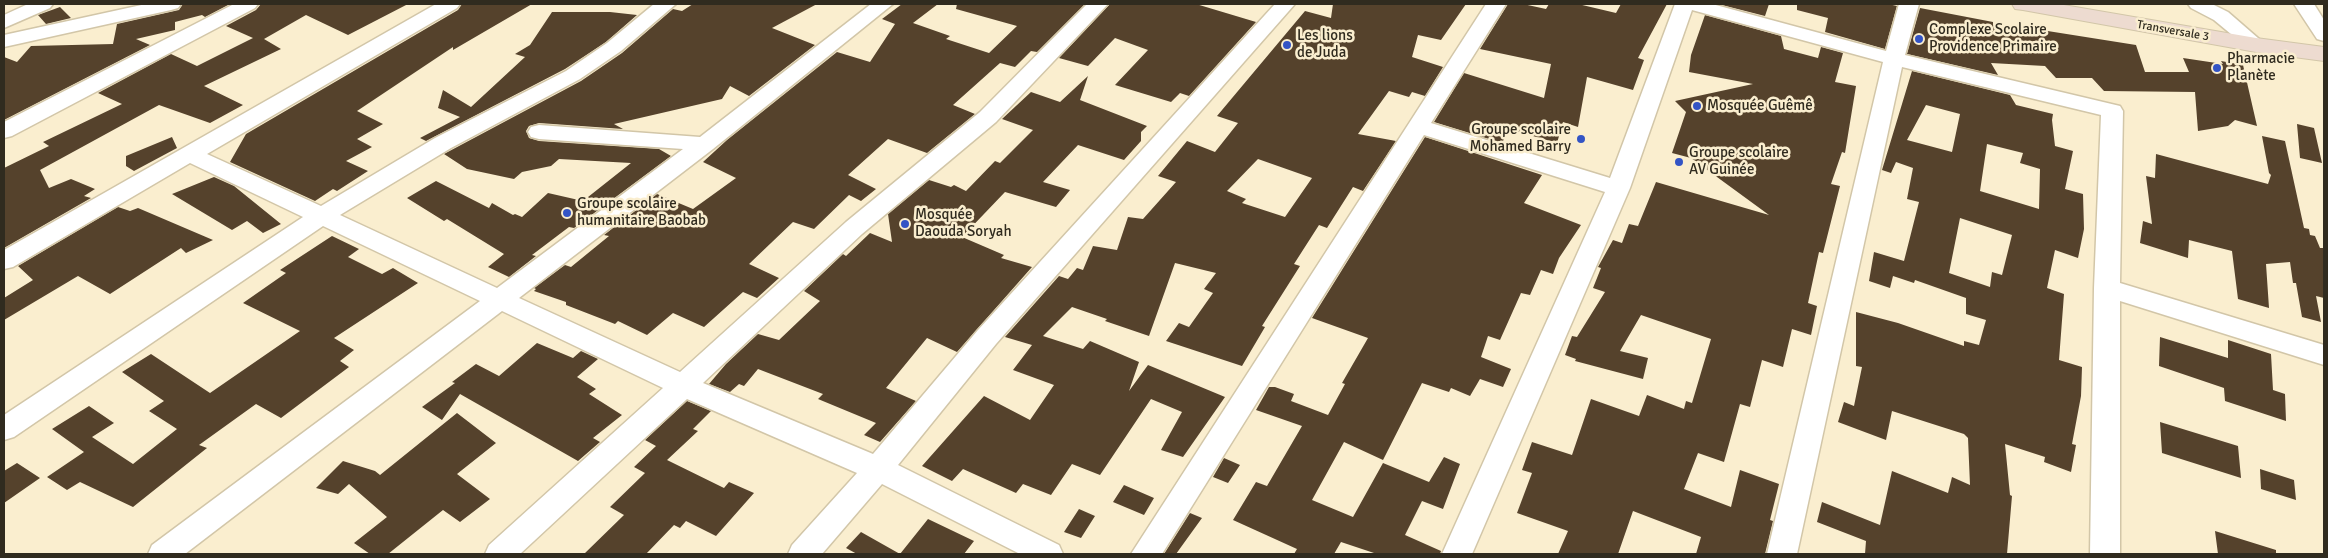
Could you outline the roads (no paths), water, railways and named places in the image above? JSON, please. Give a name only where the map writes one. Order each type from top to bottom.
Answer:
[{"type":"main road","name":"Transversale 3","points":[[2023,4],[2256,45],[2324,54]]},
{"type":"street","points":[[4,22],[43,4]]},
{"type":"street","points":[[4,41],[171,4]]},
{"type":"street","points":[[4,131],[248,4]]},
{"type":"street","points":[[4,261],[450,4]]},
{"type":"street","points":[[4,428],[322,216],[443,143],[573,75],[614,47],[666,4]]},
{"type":"street","points":[[163,554],[501,300],[884,4]]},
{"type":"street","points":[[500,554],[854,228],[988,117],[1098,4]]},
{"type":"street","points":[[803,554],[878,469],[987,337],[1284,4]]},
{"type":"street","points":[[1146,554],[1496,4]]},
{"type":"street","points":[[1457,554],[1618,188],[1685,4]]},
{"type":"street","points":[[1691,4],[1894,59],[2112,111],[2107,288],[2105,554]]},
{"type":"street","points":[[1782,554],[1894,59],[1909,4]]},
{"type":"street","points":[[2198,4],[2221,16],[2256,45]]},
{"type":"street","points":[[2304,4],[2324,35]]},
{"type":"street","points":[[1418,126],[1618,188]]},
{"type":"street","points":[[538,132],[705,144]]},
{"type":"street","points":[[191,154],[684,386],[878,469],[1048,554]]},
{"type":"street","points":[[2107,288],[2324,354]]},
{"type":"place","name":"Complexe Scolaire Providence Primaire","points":[[1919,39]]},
{"type":"place","name":"Les lions de Juda","points":[[1287,45]]},
{"type":"place","name":"Pharmacie Planète","points":[[2217,68]]},
{"type":"place","name":"Mosquée Guêmê","points":[[1697,106]]},
{"type":"place","name":"Groupe scolaire Mohamed Barry","points":[[1581,139]]},
{"type":"place","name":"Groupe scolaire AV Guinée","points":[[1679,162]]},
{"type":"place","name":"Groupe scolaire humanitaire Baobab","points":[[567,213]]},
{"type":"place","name":"Mosquée Daouda Soryah","points":[[905,224]]}]
